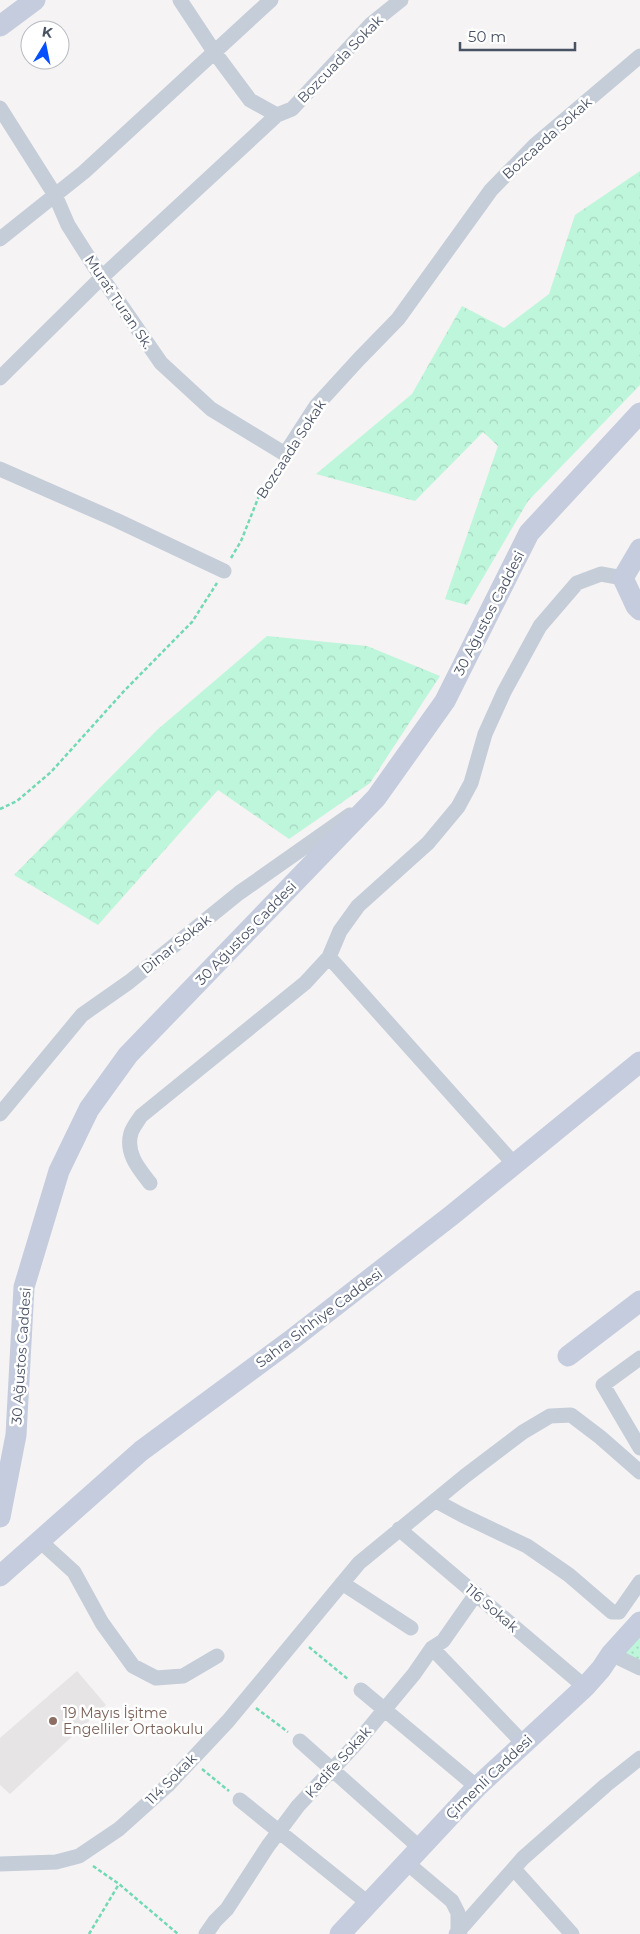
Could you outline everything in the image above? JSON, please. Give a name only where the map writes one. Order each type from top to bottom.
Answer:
[{"type":"street","points":[[0,26],[35,0]]},
{"type":"street","points":[[180,0],[215,53],[250,100],[277,115]]},
{"type":"street","points":[[0,239],[84,172],[271,0]]},
{"type":"street","name":"Bozcuada Sokak","points":[[0,378],[101,278],[277,115],[292,109],[371,24],[401,0]]},
{"type":"street","name":"Bozcaada Sokak","points":[[285,454],[316,406],[398,319],[491,190],[535,145],[640,56]]},
{"type":"street","name":"Murat Turan Sk.","points":[[0,108],[55,195],[68,225],[101,278],[161,363],[211,410],[285,454]]},
{"type":"street","name":"30 Ağustos Caddesi","points":[[0,1517],[16,1435],[24,1287],[59,1171],[89,1108],[128,1055],[376,798],[446,701],[529,533],[640,413]]},
{"type":"street","points":[[0,469],[116,520],[224,571]]},
{"type":"street","points":[[623,578],[640,549]]},
{"type":"street","points":[[150,1183],[135,1164],[131,1153],[131,1134],[141,1116],[305,983],[329,956],[340,931],[358,906],[428,843],[458,808],[471,783],[485,734],[504,692],[540,626],[577,583],[601,574],[623,578]]},
{"type":"street","points":[[623,578],[636,606],[640,610]]},
{"type":"street","name":"Dinar Sokak","points":[[0,1114],[82,1014],[129,982],[239,893],[376,798]]},
{"type":"street","points":[[329,956],[515,1164]]},
{"type":"street","name":"Sahra Sıhhiye Caddesi","points":[[0,1576],[141,1451],[290,1340],[515,1164],[640,1062]]},
{"type":"street","points":[[568,1356],[640,1301]]},
{"type":"street","points":[[640,1358],[602,1385],[640,1448]]},
{"type":"street","name":"114 Sokak","points":[[0,1864],[56,1862],[79,1856],[119,1829],[168,1785],[192,1760],[245,1700],[359,1563],[399,1529],[523,1432],[550,1416],[571,1415],[600,1437],[640,1472]]},
{"type":"street","points":[[436,1501],[527,1546],[569,1575],[612,1612],[619,1612],[640,1582]]},
{"type":"street","name":"116 Sokak","points":[[399,1529],[585,1687]]},
{"type":"street","points":[[40,1541],[74,1572],[102,1623],[133,1666],[156,1678],[183,1676],[217,1656]]},
{"type":"street","points":[[342,1583],[411,1628]]},
{"type":"street","name":"Kadife Sokak","points":[[206,1934],[304,1799],[323,1778],[334,1770],[414,1674],[432,1648],[443,1641],[476,1594]]},
{"type":"street","name":"Çimenli Caddesi","points":[[340,1934],[477,1787],[585,1687],[640,1622]]},
{"type":"street","points":[[432,1648],[523,1743]]},
{"type":"street","points":[[611,1654],[640,1668]]},
{"type":"street","points":[[361,1690],[477,1787]]},
{"type":"street","points":[[300,1740],[334,1770],[413,1855],[452,1901],[458,1913],[458,1933]]},
{"type":"street","points":[[458,1933],[523,1858],[606,1785],[640,1758]]},
{"type":"street","points":[[240,1800],[368,1903]]},
{"type":"street","points":[[514,1869],[572,1934]]},
{"type":"path","name":"Bozcaada Sokak","points":[[0,809],[17,801],[51,772],[125,690],[192,622],[241,541],[261,491],[285,454]]},
{"type":"path","points":[[297,1636],[361,1690]]},
{"type":"path","points":[[245,1700],[300,1740]]},
{"type":"path","points":[[192,1760],[240,1800]]},
{"type":"path","points":[[79,1856],[119,1884],[178,1934]]},
{"type":"path","points":[[89,1934],[119,1884]]},
{"type":"shaded area","name":"19 Mayıs İşitme Engelliler Ortaokulu","points":[[77,1671],[106,1705],[10,1794],[0,1785],[0,1738]]},
{"type":"green space","points":[[640,171],[640,385],[528,501],[467,605],[445,599],[498,446],[483,432],[415,501],[316,474],[412,394],[462,306],[504,328],[549,294],[575,215]]},
{"type":"green space","points":[[267,636],[367,646],[440,676],[370,783],[289,839],[218,790],[98,925],[14,875],[157,730]]},
{"type":"green space","points":[[640,1631],[640,1663],[620,1655]]},
{"type":"place","name":"19 Mayıs İşitme Engelliler Ortaokulu","points":[[53,1721]]}]
